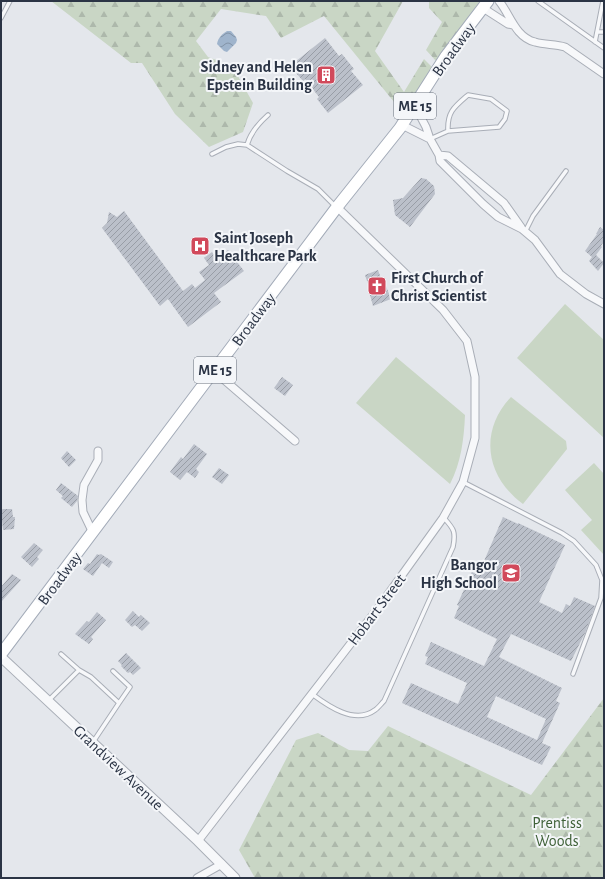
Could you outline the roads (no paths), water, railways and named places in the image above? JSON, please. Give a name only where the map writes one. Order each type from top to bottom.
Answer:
[{"type":"main road","name":"Broadway","points":[[1,656],[337,207],[402,125],[446,56],[486,5]]},
{"type":"street","points":[[498,1],[503,6],[519,32],[534,42],[565,47],[604,74]]},
{"type":"street","points":[[486,5],[508,24],[513,24]]},
{"type":"street","points":[[415,106],[426,127],[430,139],[439,154],[440,161],[498,217],[524,231],[540,245],[560,274],[586,294],[604,304]]},
{"type":"street","points":[[402,125],[430,139]]},
{"type":"street","points":[[439,154],[448,156],[504,203],[524,231]]},
{"type":"street","name":"Hobart Street","points":[[198,841],[379,607],[443,518],[463,482],[475,438],[475,377],[467,341],[443,310],[337,207]]},
{"type":"street","points":[[214,371],[295,441]]},
{"type":"street","points":[[93,533],[82,512],[82,500],[84,485],[98,460],[98,451]]},
{"type":"street","name":"Grandview Avenue","points":[[1,656],[198,841],[235,878]]},
{"type":"street","points":[[197,878],[222,864]]},
{"type":"lane","points":[[1,18],[10,1]]},
{"type":"lane","points":[[538,1],[604,48]]},
{"type":"lane","points":[[595,42],[603,1]]},
{"type":"lane","points":[[597,32],[604,32]]},
{"type":"lane","points":[[430,139],[448,131],[499,127],[505,119],[507,111],[491,99],[468,95],[455,106],[448,120],[448,131]]},
{"type":"lane","points":[[247,145],[261,121],[268,115]]},
{"type":"lane","points":[[212,154],[226,147],[238,144],[247,145],[318,189],[337,207]]},
{"type":"lane","points":[[524,231],[533,216],[566,171]]},
{"type":"lane","points":[[463,482],[562,533],[574,541],[596,564],[602,580],[602,598],[573,674]]},
{"type":"lane","points":[[312,694],[339,711],[358,716],[375,711],[384,701],[453,547],[455,536],[452,527],[443,518]]},
{"type":"lane","points":[[61,654],[79,670],[91,677],[119,703]]},
{"type":"lane","points":[[48,701],[79,670]]},
{"type":"lane","points":[[93,742],[130,687],[113,671]]},
{"type":"water","points":[[227,31],[231,31],[237,40],[227,52],[217,44],[220,36]]},
{"type":"place","name":"Sidney and Helen Epstein Building","points":[[326,75]]},
{"type":"place","name":"Saint Joseph Healthcare Park","points":[[200,246]]},
{"type":"place","name":"First Church of Christ Scientist","points":[[377,286]]},
{"type":"place","name":"Bangor High School","points":[[511,573]]},
{"type":"park label","name":"Prentiss Woods","points":[[557,831]]}]
